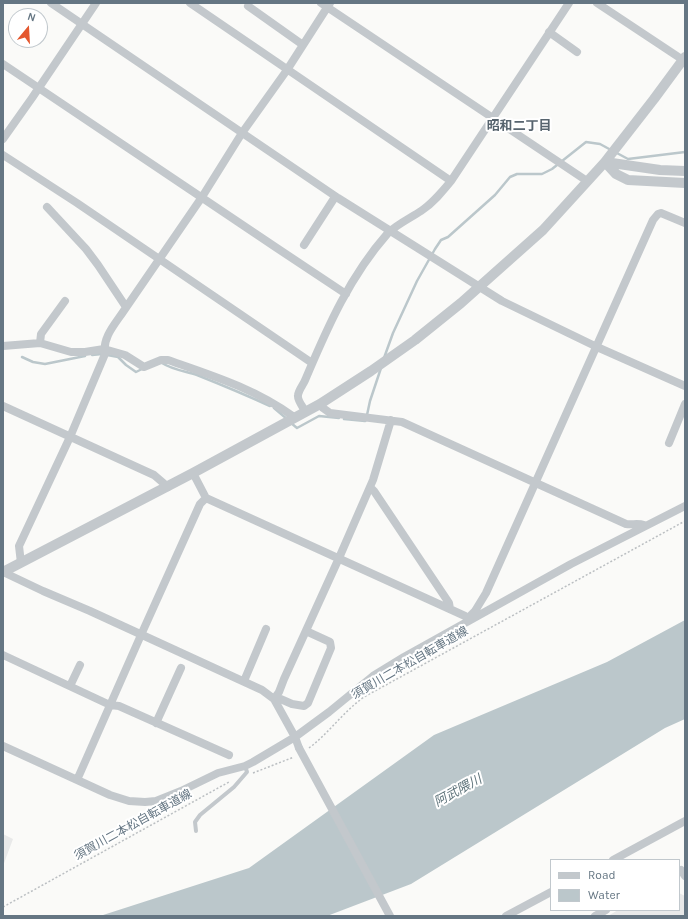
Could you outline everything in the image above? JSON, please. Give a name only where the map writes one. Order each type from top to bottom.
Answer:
[{"type":"street","points":[[51,3],[335,197],[502,302],[597,347],[685,386]]},
{"type":"street","points":[[3,139],[96,3]]},
{"type":"street","points":[[190,3],[451,181]]},
{"type":"street","points":[[305,412],[298,397],[334,313],[358,272],[389,232],[423,210],[439,196],[451,181],[569,3]]},
{"type":"street","points":[[3,572],[168,487],[320,404],[371,371],[414,340],[461,303],[543,230],[605,162],[684,58],[597,3]]},
{"type":"street","points":[[21,563],[19,546],[70,437],[105,354],[104,343],[106,339],[126,307],[202,197],[242,133],[303,46],[326,4],[587,181]]},
{"type":"street","points":[[248,6],[303,46]]},
{"type":"street","points":[[549,32],[577,52]]},
{"type":"street","points":[[3,64],[202,197],[269,244],[346,294]]},
{"type":"street","points":[[3,155],[160,259],[312,363]]},
{"type":"street","points":[[605,162],[660,170],[685,171]]},
{"type":"street","points":[[605,162],[616,174],[628,180],[685,183]]},
{"type":"street","points":[[304,245],[335,197]]},
{"type":"street","points":[[47,207],[86,249],[126,307]]},
{"type":"street","points":[[468,619],[475,611],[486,593],[653,220],[658,214],[661,213],[685,223]]},
{"type":"street","points":[[40,343],[41,334],[65,301]]},
{"type":"street","points":[[4,345],[40,343],[71,352],[85,352],[104,349],[125,355],[144,367],[161,360],[168,360],[203,372],[246,390],[274,403],[294,417]]},
{"type":"street","points":[[320,404],[330,413],[402,422],[626,524],[646,525]]},
{"type":"street","points":[[669,443],[685,404]]},
{"type":"street","points":[[3,406],[154,475],[168,487]]},
{"type":"street","points":[[275,698],[370,487],[391,420]]},
{"type":"street","points":[[193,473],[206,498],[339,558],[468,619]]},
{"type":"street","points":[[370,487],[449,603],[450,610]]},
{"type":"street","points":[[77,780],[200,504],[206,498]]},
{"type":"street","points":[[3,746],[110,795],[129,801],[156,801],[218,773],[245,766],[295,737],[329,712],[373,676],[468,619],[571,564],[685,506]]},
{"type":"street","points":[[3,572],[244,681],[275,698],[304,706],[308,703],[331,648],[330,642],[306,631]]},
{"type":"street","points":[[244,681],[266,629]]},
{"type":"street","points":[[3,655],[110,705],[119,706],[229,755]]},
{"type":"street","points":[[70,686],[80,665]]},
{"type":"street","points":[[156,723],[181,668]]},
{"type":"street","points":[[275,698],[295,737],[298,752],[390,916]]},
{"type":"street","points":[[615,859],[685,821]]},
{"type":"street","points":[[506,916],[550,893]]},
{"type":"street","points":[[595,916],[604,911]]},
{"type":"lane","points":[[196,831],[195,822],[200,815],[234,787],[247,772],[245,766]]},
{"type":"path","name":"須賀川二本松自転車道線","points":[[308,750],[321,739],[353,705],[364,698],[685,521]]},
{"type":"path","points":[[244,776],[298,752]]},
{"type":"path","name":"須賀川二本松自転車道線","points":[[3,907],[223,784],[230,782]]},
{"type":"shaded area","points":[[3,834],[13,839],[3,866]]},
{"type":"shaded area","points":[[680,894],[685,896],[685,916],[608,916],[616,911],[680,911]]},
{"type":"water","name":"阿武隈川","points":[[685,620],[685,719],[665,728],[411,884],[327,916],[100,916],[249,868],[434,735],[607,662]]},
{"type":"waterway","points":[[384,358],[393,333],[417,281],[441,240],[448,237],[495,195],[510,177],[517,174],[542,174],[552,169],[586,142],[600,144],[611,150]]},
{"type":"waterway","points":[[615,152],[628,159],[685,152]]},
{"type":"waterway","points":[[92,355],[102,354],[118,357],[136,372],[144,368]]},
{"type":"waterway","points":[[22,357],[33,362],[45,364],[85,356]]},
{"type":"waterway","points":[[162,363],[175,369],[197,375],[270,406]]},
{"type":"waterway","points":[[367,415],[381,368]]},
{"type":"waterway","points":[[274,408],[287,419]]},
{"type":"waterway","points":[[291,423],[297,428],[319,416],[339,418]]},
{"type":"waterway","points":[[344,419],[366,420]]},
{"type":"district","name":"昭和二丁目","points":[[519,126]]}]
